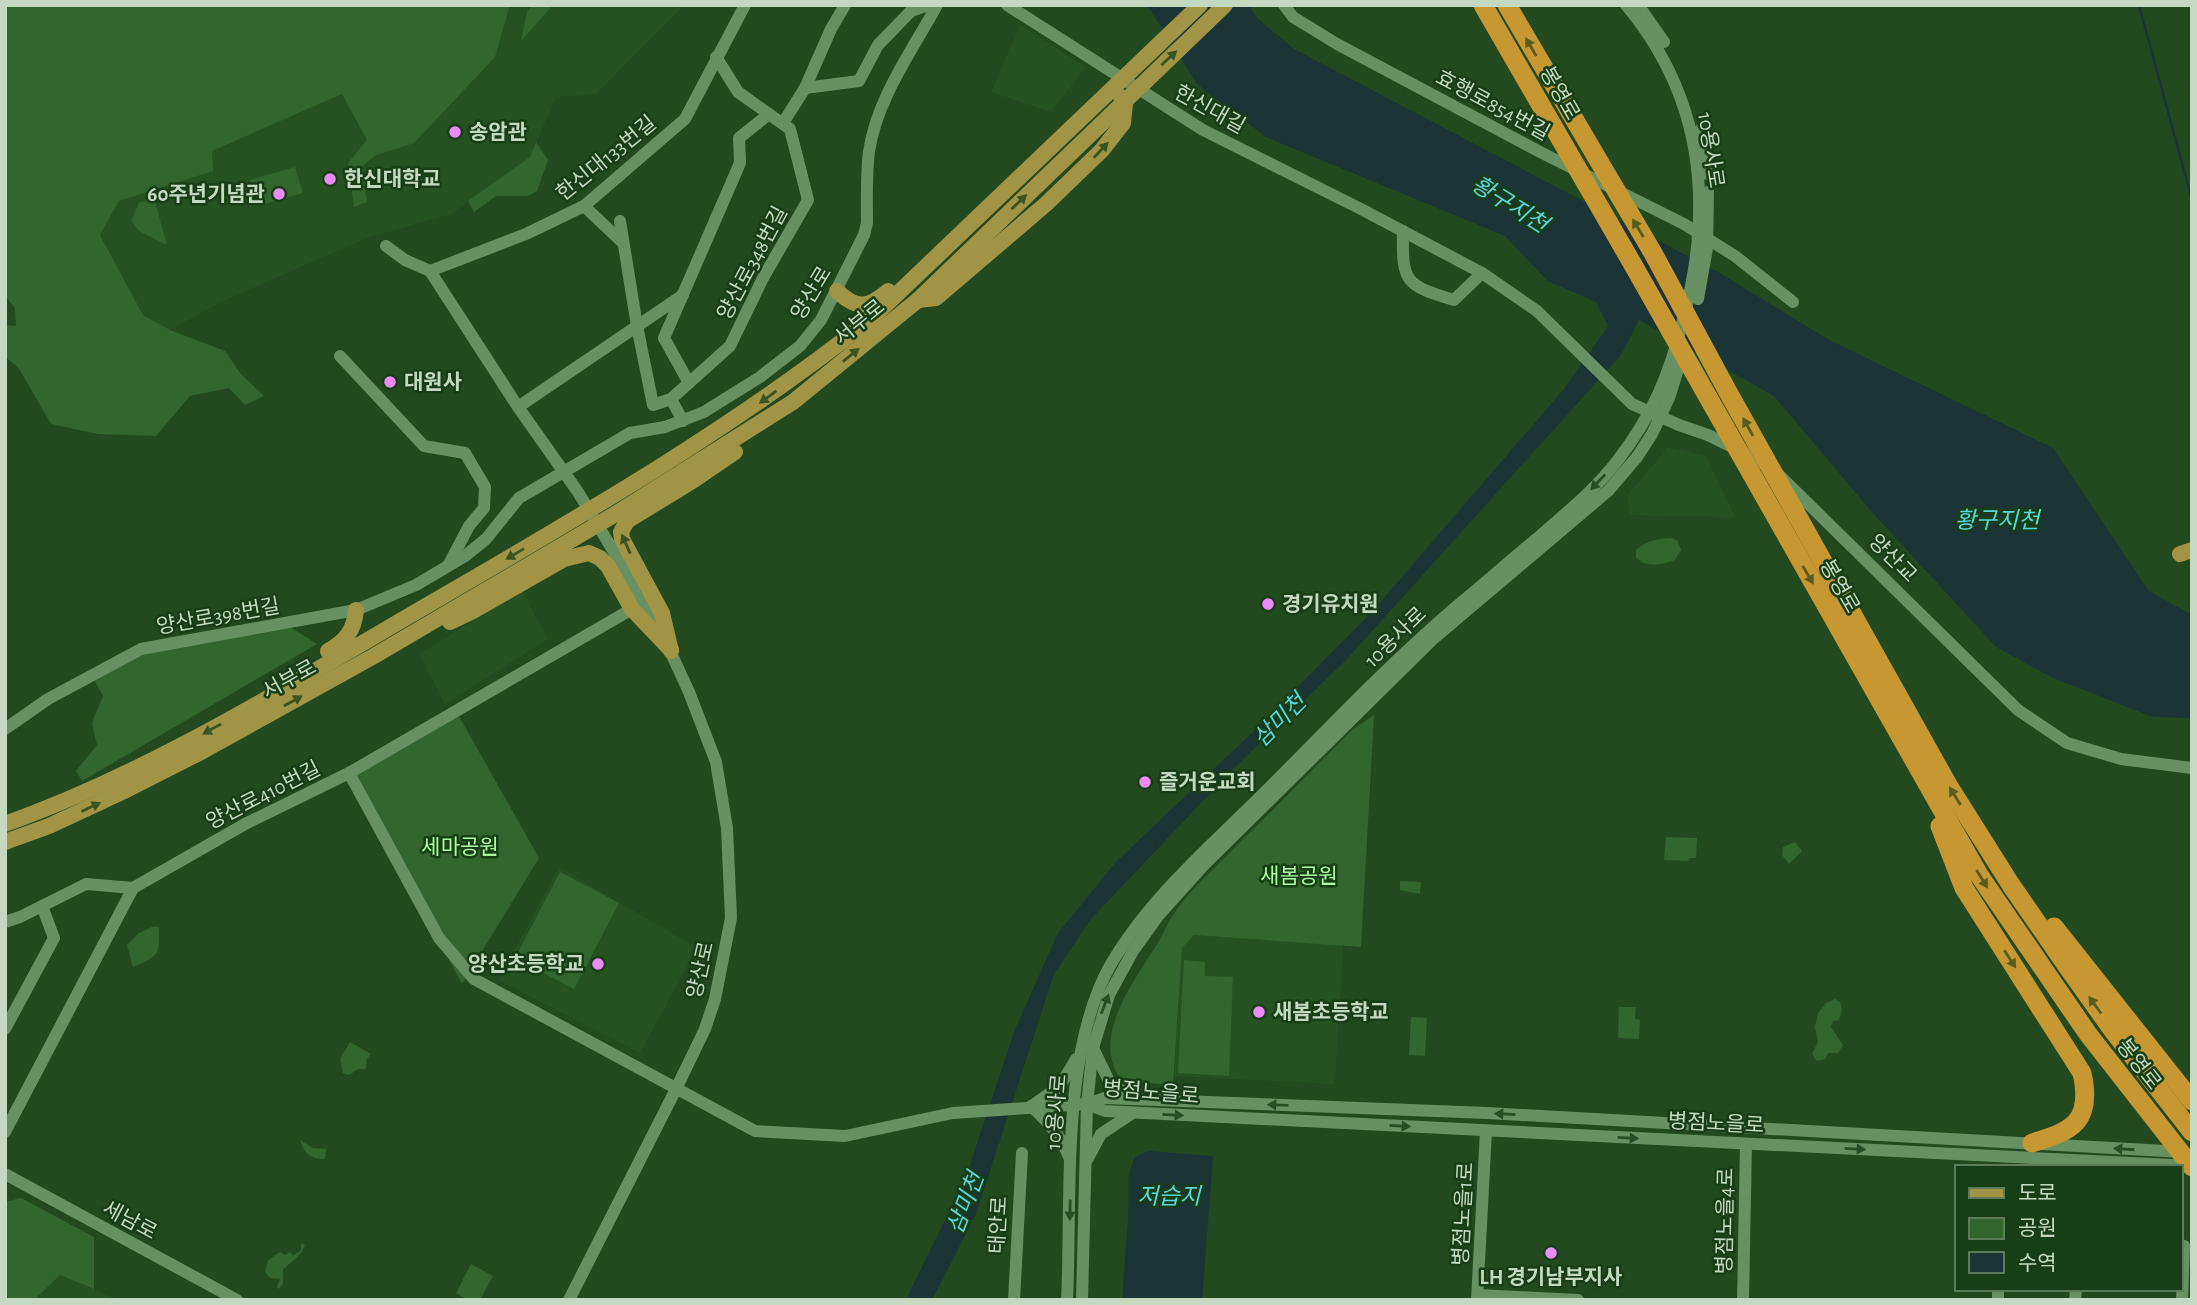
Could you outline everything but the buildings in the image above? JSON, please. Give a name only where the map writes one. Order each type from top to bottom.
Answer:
[{"type":"highway","name":"봉영로","points":[[1483,5],[1986,886],[2041,969],[2122,1080],[2192,1167]]},
{"type":"highway","name":"봉영로","points":[[1507,5],[1653,253],[1948,785],[2067,966],[2150,1080],[2192,1132]]},
{"type":"highway","points":[[1917,766],[1964,888],[2082,1073],[2085,1098],[2078,1120],[2071,1129],[2032,1143]]},
{"type":"highway","points":[[1976,829],[1992,840],[2063,938],[2192,1101]]},
{"type":"main road","name":"서부로","points":[[608,509],[817,362],[881,310],[1200,5]]},
{"type":"main road","name":"서부로","points":[[608,509],[714,453],[815,385],[918,300],[1225,5]]},
{"type":"main road","points":[[918,300],[936,298],[1046,204],[1102,150],[1124,123],[1125,104],[1117,90],[1124,80]]},
{"type":"main road","points":[[837,291],[853,304],[876,302],[992,205]]},
{"type":"main road","points":[[671,651],[662,612],[622,539],[623,527],[628,521],[694,481],[784,417],[815,385]]},
{"type":"main road","points":[[578,526],[608,509]]},
{"type":"main road","name":"서부로","points":[[5,842],[49,826],[201,752],[374,656],[578,526]]},
{"type":"main road","name":"서부로","points":[[5,824],[112,779],[199,736],[578,526]]},
{"type":"main road","points":[[374,656],[473,611],[564,559],[589,553],[608,566],[632,610],[671,651]]},
{"type":"main road","points":[[262,701],[284,677],[343,643],[351,634],[356,610]]},
{"type":"main road","points":[[5,851],[49,826]]},
{"type":"street","name":"한신대133번길","points":[[430,271],[526,234],[584,206],[685,119],[745,5]]},
{"type":"street","points":[[716,57],[738,92],[783,123],[805,88],[831,29],[845,5]]},
{"type":"street","points":[[805,88],[859,81],[878,45],[911,11],[928,5]]},
{"type":"street","name":"양산로","points":[[569,1300],[705,1029],[715,999],[731,918],[727,828],[716,762],[660,629],[578,492],[562,472],[630,433],[665,427],[704,412],[760,377],[800,346],[821,320],[864,234],[867,223],[869,153],[876,122],[888,94],[937,5]]},
{"type":"street","name":"한신대길","points":[[1007,5],[1203,130],[1482,273],[1538,311],[1576,348]]},
{"type":"street","name":"효행로854번길","points":[[1284,5],[1293,17],[1337,44],[1684,225],[1735,256],[1793,302]]},
{"type":"street","name":"10용사로","points":[[1626,5],[1643,25],[1666,64],[1700,146]]},
{"type":"street","name":"10용사로","points":[[1087,1052],[1117,977],[1177,894],[1432,640],[1608,491],[1637,457],[1667,388],[1697,301],[1707,248],[1708,193],[1694,110],[1680,74],[1655,28],[1638,5]]},
{"type":"street","points":[[689,383],[664,338],[740,163],[738,138],[769,114]]},
{"type":"street","name":"양산로348번길","points":[[671,400],[730,346],[763,278],[808,200],[790,129],[783,123]]},
{"type":"street","points":[[584,206],[624,243]]},
{"type":"street","points":[[620,221],[636,326],[653,405],[671,400],[683,421]]},
{"type":"street","points":[[1404,231],[1402,259],[1410,279],[1418,289],[1454,300],[1482,273]]},
{"type":"street","points":[[386,246],[405,260],[430,271],[562,472]]},
{"type":"street","points":[[518,407],[683,294]]},
{"type":"street","name":"양산교","points":[[1576,348],[1632,404],[1708,435],[1755,458],[1778,474],[2018,710],[2067,743],[2121,759],[2192,768]]},
{"type":"street","points":[[340,356],[424,446],[465,453],[485,487],[484,508],[469,526],[448,566]]},
{"type":"street","name":"10용사로","points":[[1067,1300],[1071,1163],[1081,1105],[1090,1010],[1121,947],[1163,895],[1425,634],[1565,514],[1601,479],[1656,415]]},
{"type":"street","points":[[1626,449],[1635,450],[1637,457]]},
{"type":"street","name":"양산로398번길","points":[[5,729],[59,693],[141,649],[356,610],[399,594],[448,566],[486,539],[519,498],[562,472]]},
{"type":"street","points":[[632,610],[652,615]]},
{"type":"street","name":"양산로410번길","points":[[133,888],[245,824],[349,773],[632,610]]},
{"type":"street","name":"병점노을로","points":[[349,773],[439,938],[474,979],[755,1131],[845,1136],[953,1113],[1031,1106],[1081,1105],[1105,1111],[1134,1106],[1427,1111],[1546,1116],[2192,1153]]},
{"type":"street","points":[[5,922],[86,884],[133,888],[5,1132]]},
{"type":"street","points":[[5,1029],[54,938],[42,906]]},
{"type":"street","points":[[1071,1163],[1060,1136],[1031,1106],[1060,1086],[1087,1052],[1109,1081],[1134,1106],[1101,1134],[1086,1163]]},
{"type":"street","name":"10용사로","points":[[1081,1105],[1086,1163],[1082,1300]]},
{"type":"street","name":"병점노을로","points":[[1134,1106],[1425,1128],[1959,1155],[2004,1162],[2052,1159],[2157,1165]]},
{"type":"street","points":[[1425,1128],[1430,1123],[1431,1116],[1427,1111]]},
{"type":"street","points":[[1544,1133],[1542,1121],[1546,1116]]},
{"type":"street","points":[[1696,1141],[1701,1137],[1699,1124]]},
{"type":"street","points":[[1800,1146],[1796,1141],[1797,1135],[1803,1130]]},
{"type":"street","name":"병점노을1로","points":[[1478,1297],[1486,1131]]},
{"type":"street","points":[[1959,1139],[1963,1144],[1959,1155]]},
{"type":"street","points":[[2004,1162],[2005,1141]]},
{"type":"street","name":"병점노을4로","points":[[1743,1300],[1746,1144]]},
{"type":"street","points":[[2052,1159],[2049,1154],[2053,1144]]},
{"type":"street","name":"태안로","points":[[1014,1300],[1022,1153]]},
{"type":"street","name":"세남로","points":[[5,1174],[237,1300]]},
{"type":"street","points":[[2183,1246],[2183,1273]]},
{"type":"street","points":[[1478,1297],[1578,1300]]},
{"type":"shaded area","name":"한신대학교","points":[[510,5],[684,5],[596,94],[556,97],[530,157],[451,214],[367,238],[223,301],[170,330],[143,315],[100,235],[119,201],[212,151],[342,94],[376,155],[495,57]]},
{"type":"shaded area","points":[[1020,25],[1086,67],[1051,112],[991,92]]},
{"type":"shaded area","points":[[1668,447],[1706,456],[1735,517],[1629,515],[1627,496]]},
{"type":"shaded area","points":[[522,591],[548,639],[445,704],[419,654]]},
{"type":"shaded area","name":"양산초등학교","points":[[559,867],[697,948],[640,1053],[499,980]]},
{"type":"shaded area","name":"새봄초등학교","points":[[1194,935],[1343,945],[1335,1084],[1174,1076],[1182,948]]},
{"type":"shaded area","points":[[60,1275],[118,1300],[34,1300]]},
{"type":"green space","points":[[5,5],[510,5],[495,57],[414,143],[376,155],[361,167],[367,202],[354,207],[348,163],[367,140],[342,94],[212,151],[213,171],[119,201],[100,235],[143,315],[170,330],[225,351],[240,373],[264,396],[245,405],[229,388],[190,396],[156,436],[98,434],[51,424],[18,367],[5,357],[5,325],[16,326],[15,308],[5,296]]},
{"type":"green space","points":[[533,5],[553,5],[521,41],[527,12]]},
{"type":"green space","points":[[536,142],[548,160],[537,191],[528,196],[496,196],[474,212],[468,201],[530,157]]},
{"type":"green space","points":[[295,167],[303,193],[258,206],[250,180]]},
{"type":"green space","points":[[154,198],[167,245],[139,231],[131,221],[139,203]]},
{"type":"green space","points":[[1672,538],[1678,541],[1681,550],[1675,560],[1655,565],[1636,558],[1636,550],[1644,544]]},
{"type":"green space","points":[[284,623],[317,644],[82,781],[76,771],[97,745],[92,723],[103,696],[91,674],[141,649]]},
{"type":"green space","name":"세마공원","points":[[456,711],[539,858],[462,984],[349,773]]},
{"type":"green space","name":"새봄공원","points":[[1374,715],[1361,947],[1194,935],[1182,948],[1173,1085],[1122,1081],[1113,1064],[1110,1046],[1113,1027],[1129,990],[1177,909],[1203,879],[1352,730]]},
{"type":"green space","points":[[1666,837],[1697,838],[1696,858],[1689,858],[1688,861],[1664,860]]},
{"type":"green space","points":[[1795,842],[1802,851],[1789,864],[1782,855],[1783,847]]},
{"type":"green space","points":[[560,872],[619,903],[574,989],[515,958]]},
{"type":"green space","points":[[1400,881],[1421,882],[1420,894],[1400,890]]},
{"type":"green space","points":[[159,927],[158,949],[153,957],[133,967],[127,945],[139,933]]},
{"type":"green space","points":[[1184,960],[1205,962],[1205,976],[1233,977],[1229,1076],[1178,1073]]},
{"type":"green space","points":[[1835,999],[1840,1002],[1842,1009],[1839,1020],[1833,1021],[1831,1027],[1843,1045],[1838,1053],[1828,1053],[1825,1059],[1817,1061],[1812,1054],[1818,1042],[1815,1027],[1818,1013],[1826,1003]]},
{"type":"green space","points":[[1619,1007],[1636,1007],[1635,1019],[1640,1020],[1639,1039],[1618,1038]]},
{"type":"green space","points":[[1411,1017],[1427,1018],[1425,1056],[1409,1055]]},
{"type":"green space","points":[[350,1042],[371,1054],[367,1059],[366,1069],[358,1069],[349,1075],[343,1073],[340,1059]]},
{"type":"green space","points":[[300,1140],[313,1148],[326,1149],[325,1159],[308,1154]]},
{"type":"green space","points":[[21,1198],[94,1237],[94,1289],[60,1275],[34,1300],[5,1300],[5,1202]]},
{"type":"green space","points":[[301,1243],[305,1245],[299,1256],[283,1270],[283,1283],[279,1289],[277,1287],[280,1279],[270,1278],[265,1272],[268,1260],[280,1252],[285,1255],[290,1252],[293,1256],[301,1250]]},
{"type":"green space","points":[[471,1264],[493,1276],[480,1300],[468,1300],[456,1293]]},
{"type":"water","name":"황구지천","points":[[1147,5],[1249,5],[1258,19],[1294,49],[1718,272],[1829,340],[2053,448],[2149,591],[2192,615],[2192,718],[2153,717],[2053,678],[1996,647],[1872,512],[1774,396],[1639,320],[1621,355],[1345,661],[1236,766],[1090,920],[1054,974],[976,1214],[932,1300],[906,1300],[966,1177],[1014,1032],[1058,933],[1116,862],[1253,732],[1371,613],[1564,389],[1608,326],[1596,302],[1548,281],[1505,236],[1266,137],[1197,84]]},
{"type":"water","name":"저습지","points":[[1148,1151],[1213,1156],[1202,1300],[1122,1300],[1129,1173],[1135,1157]]},
{"type":"waterway","points":[[2139,5],[2192,200]]},
{"type":"place","name":"송암관","points":[[455,132]]},
{"type":"place","name":"한신대학교","points":[[330,179]]},
{"type":"place","name":"60주년기념관","points":[[279,194]]},
{"type":"place","name":"대원사","points":[[390,382]]},
{"type":"place","name":"경기유치원","points":[[1268,604]]},
{"type":"place","name":"즐거운교회","points":[[1145,782]]},
{"type":"place","name":"양산초등학교","points":[[598,964]]},
{"type":"place","name":"새봄초등학교","points":[[1259,1012]]},
{"type":"place","name":"LH 경기남부지사","points":[[1551,1253]]},
{"type":"water label","name":"삼미천","points":[[1279,720]]},
{"type":"water label","name":"삼미천","points":[[965,1203]]}]
